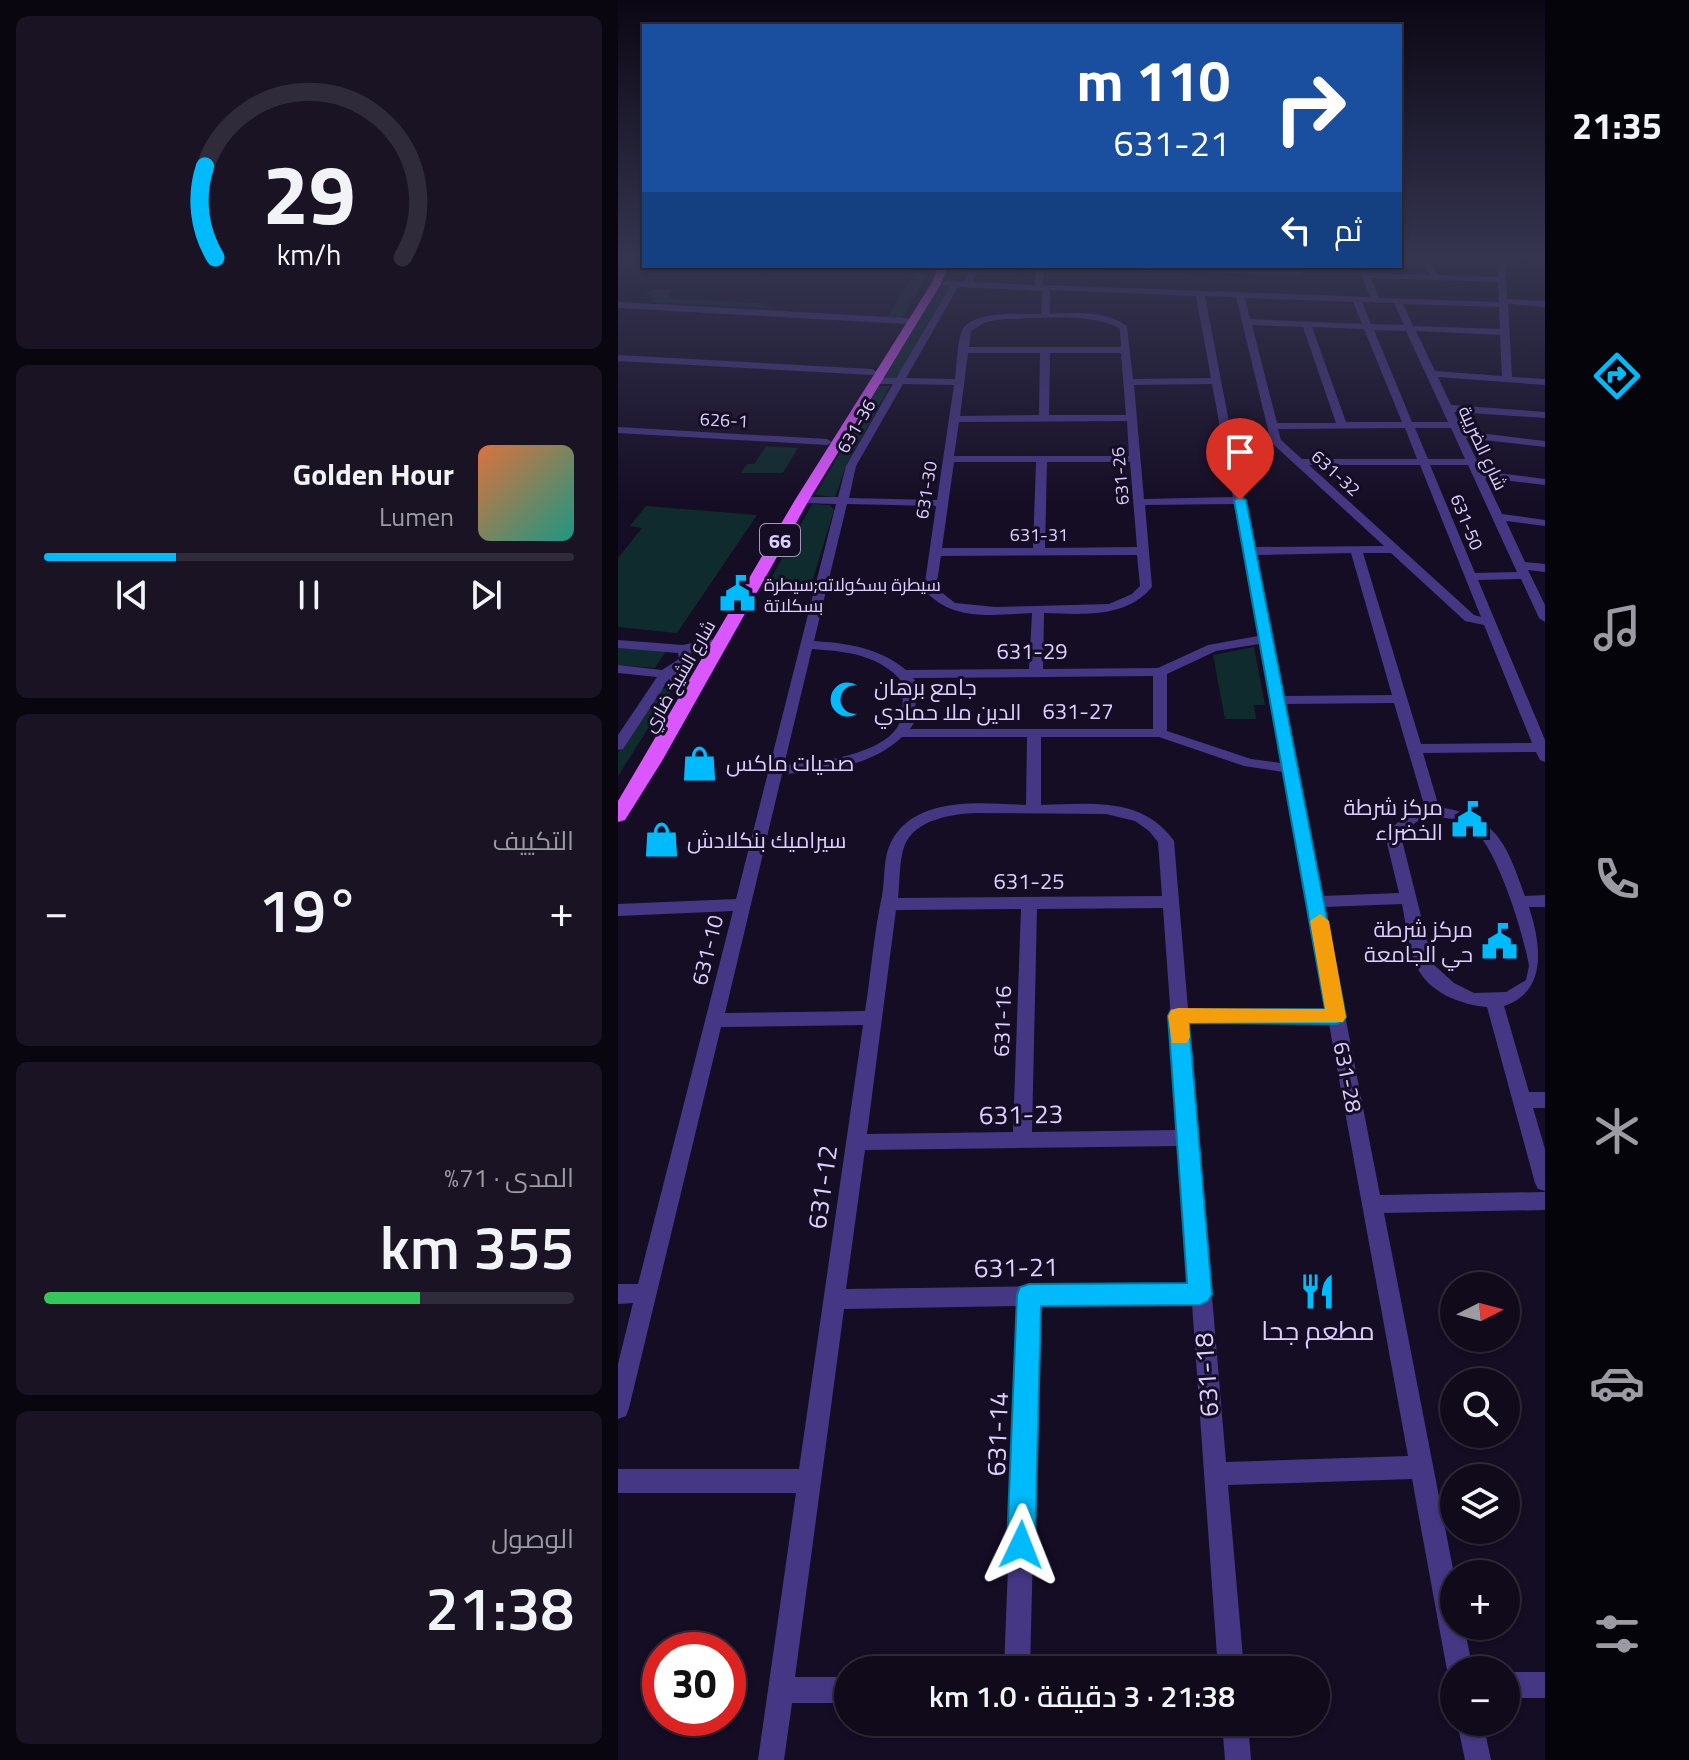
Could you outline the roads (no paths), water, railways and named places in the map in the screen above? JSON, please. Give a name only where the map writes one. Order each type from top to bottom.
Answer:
[{"type":"main road","name":"شارع الشيخ ضاري","points":[[618,792],[710,643],[827,442],[874,377],[894,341]]},
{"type":"main road","name":"شارع الشيخ ضاري","points":[[618,816],[653,761],[895,341]]},
{"type":"street","name":"631-36","points":[[841,503],[851,466],[923,341]]},
{"type":"street","name":"631-30","points":[[965,341],[930,589],[945,603],[975,610],[1038,609]]},
{"type":"street","name":"631-26","points":[[1038,609],[1106,609],[1130,602],[1146,587],[1125,341]]},
{"type":"street","name":"631-28","points":[[1209,341],[1457,1656]]},
{"type":"street","points":[[1229,441],[1276,441],[1251,341]]},
{"type":"street","points":[[1313,341],[1342,426]]},
{"type":"street","name":"631-50","points":[[1375,341],[1488,622],[1544,750]]},
{"type":"street","name":"شارع الضريبة","points":[[1415,341],[1545,618]]},
{"type":"street","points":[[1505,341],[1507,380]]},
{"type":"street","points":[[964,350],[1126,350]]},
{"type":"street","points":[[1044,418],[1045,350]]},
{"type":"street","points":[[618,358],[874,377],[899,383],[958,382]]},
{"type":"street","points":[[1431,374],[1545,382]]},
{"type":"street","points":[[1130,382],[1217,381]]},
{"type":"street","points":[[1447,408],[1545,415]]},
{"type":"street","points":[[954,419],[1133,418]]},
{"type":"street","points":[[1273,426],[1409,426],[1545,444]]},
{"type":"street","name":"626-1","points":[[618,430],[827,442]]},
{"type":"street","name":"631-32","points":[[1276,441],[1470,618],[1488,622]]},
{"type":"street","points":[[949,459],[1137,459]]},
{"type":"street","points":[[1039,552],[1042,459]]},
{"type":"street","points":[[1298,462],[1472,462]]},
{"type":"street","points":[[1478,474],[1545,482]]},
{"type":"street","points":[[802,500],[942,503]]},
{"type":"street","points":[[1140,502],[1240,500]]},
{"type":"street","name":"631-10","points":[[618,1408],[841,503]]},
{"type":"street","points":[[1498,517],[1545,523]]},
{"type":"street","points":[[1250,551],[1393,549]]},
{"type":"street","points":[[1356,550],[1433,811]]},
{"type":"street","name":"631-31","points":[[935,552],[1144,551]]},
{"type":"street","points":[[1470,577],[1545,568]]},
{"type":"street","points":[[1036,673],[1038,609]]},
{"type":"street","points":[[1160,733],[1160,672],[1213,648],[1266,639]]},
{"type":"street","points":[[618,644],[683,649],[710,643]]},
{"type":"street","points":[[775,770],[822,767],[848,761],[872,752],[900,733],[907,723],[910,683],[904,674],[881,658],[863,652],[806,645]]},
{"type":"street","points":[[618,746],[666,673],[683,664],[686,658],[683,649]]},
{"type":"street","points":[[618,669],[666,673],[680,678],[684,684]]},
{"type":"street","name":"631-29","points":[[904,674],[1160,672]]},
{"type":"street","points":[[1278,700],[1401,699]]},
{"type":"street","name":"631-27","points":[[900,733],[1160,733],[1249,763],[1291,769]]},
{"type":"street","points":[[1033,810],[1034,733]]},
{"type":"street","points":[[1416,749],[1544,750]]},
{"type":"street","name":"631-12","points":[[771,1760],[897,844],[906,830],[937,812],[957,809],[1033,810]]},
{"type":"street","name":"631-18","points":[[1033,810],[1118,810],[1151,822],[1166,841],[1230,1656]]},
{"type":"street","points":[[1433,811],[1465,818],[1488,833],[1498,850],[1536,956],[1538,974],[1532,984],[1521,992],[1494,1002],[1465,997],[1453,991],[1425,966],[1393,835],[1411,818],[1433,811]]},
{"type":"street","points":[[1316,902],[1406,898]]},
{"type":"street","points":[[1517,902],[1545,901]]},
{"type":"street","name":"631-25","points":[[887,904],[1171,902]]},
{"type":"street","name":"631-16","points":[[1022,1140],[1029,903]]},
{"type":"street","points":[[618,910],[741,905]]},
{"type":"street","points":[[1494,1002],[1545,1183]]},
{"type":"street","points":[[1178,1016],[1336,1017]]},
{"type":"street","points":[[713,1020],[871,1018]]},
{"type":"street","points":[[1521,1100],[1545,1100]]},
{"type":"street","name":"631-23","points":[[855,1142],[1188,1138]]},
{"type":"street","points":[[1372,1204],[1545,1201]]},
{"type":"street","points":[[618,1294],[646,1293]]},
{"type":"street","name":"631-21","points":[[833,1299],[1200,1294]]},
{"type":"street","name":"631-14","points":[[1017,1656],[1029,1295]]},
{"type":"street","points":[[1214,1474],[1421,1467]]},
{"type":"street","points":[[618,1481],[809,1481]]},
{"type":"street","points":[[1520,1685],[1545,1685]]},
{"type":"street","points":[[780,1690],[834,1690]]},
{"type":"street","points":[[1236,1736],[1238,1760]]},
{"type":"street","points":[[1473,1736],[1478,1760]]},
{"type":"place","name":"سيطرة بسكولاته;سيطرة بسكلاتة","points":[[738,594]]},
{"type":"place","name":"جامع برهان الدين ملا حمادي","points":[[848,700]]},
{"type":"place","name":"صحيات ماكس","points":[[700,763]]},
{"type":"place","name":"مركز شرطة الخضراء","points":[[1469,820]]},
{"type":"place","name":"سيراميك بنكلادش","points":[[661,840]]},
{"type":"place","name":"مركز شرطة حي الجامعة","points":[[1499,942]]},
{"type":"place","name":"مطعم جحا","points":[[1318,1291]]}]
